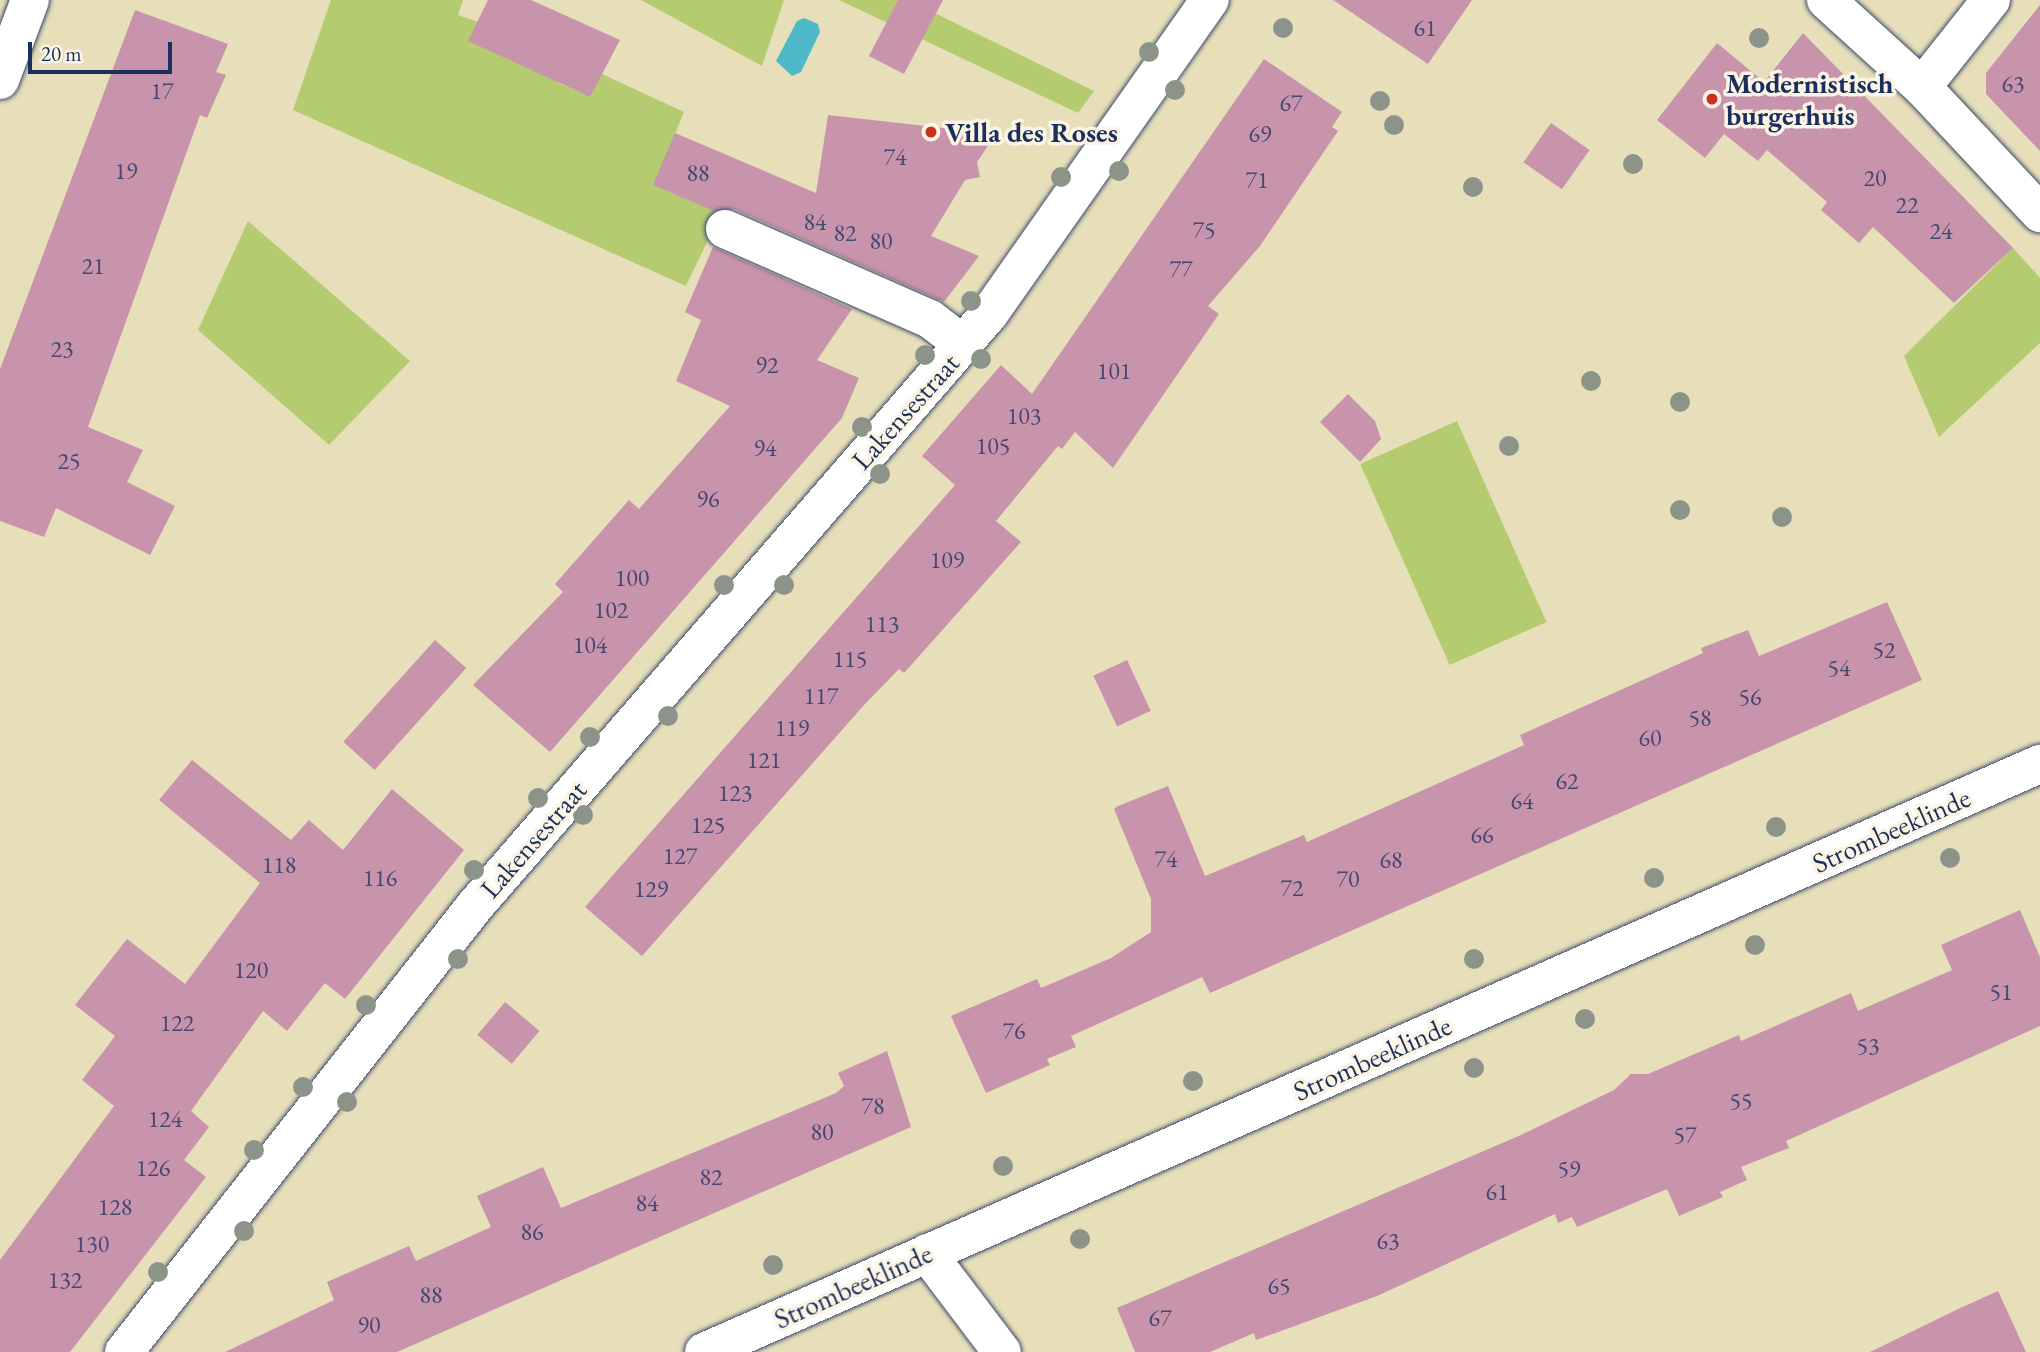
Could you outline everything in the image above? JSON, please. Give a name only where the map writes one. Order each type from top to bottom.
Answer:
[{"type":"street","points":[[0,80],[30,0]]},
{"type":"street","name":"Lakensestraat","points":[[124,1352],[474,907],[964,345],[1210,0]]},
{"type":"street","points":[[1826,0],[1922,87],[2040,213]]},
{"type":"street","points":[[1922,87],[1991,0]]},
{"type":"street","name":"Lakensestraat","points":[[725,229],[930,318],[964,345]]},
{"type":"street","name":"Strombeeklinde","points":[[704,1352],[2040,764]]},
{"type":"street","points":[[927,1253],[1002,1352]]},
{"type":"green space","points":[[331,0],[463,0],[458,15],[478,22],[469,41],[512,61],[566,63],[558,83],[575,90],[587,67],[684,112],[654,185],[721,213],[686,286],[293,110]]},
{"type":"green space","points":[[641,0],[784,0],[762,66]]},
{"type":"green space","points":[[839,0],[908,0],[1094,91],[1078,113]]},
{"type":"green space","points":[[248,221],[410,361],[329,445],[198,330]]},
{"type":"green space","points":[[2013,248],[2040,278],[2040,343],[1939,437],[1904,356]]},
{"type":"green space","points":[[1457,421],[1546,622],[1450,665],[1360,464]]},
{"type":"water","points":[[804,18],[818,24],[820,32],[801,72],[792,76],[776,61],[797,21]]},
{"type":"building","points":[[488,0],[531,0],[620,40],[590,97],[468,41]]},
{"type":"building","points":[[898,0],[943,0],[904,74],[869,56]]},
{"type":"building","points":[[1333,0],[1472,0],[1428,64]]},
{"type":"building","points":[[2040,5],[2040,151],[1986,94],[1986,73]]},
{"type":"building","points":[[135,10],[228,44],[216,72],[226,75],[207,118],[200,115],[88,427],[143,450],[127,482],[175,506],[150,555],[56,508],[44,537],[0,521],[0,369]]},
{"type":"building","points":[[1803,33],[2013,248],[1954,303],[1873,227],[1859,243],[1821,210],[1827,202],[1767,150],[1758,161],[1724,134],[1705,158],[1657,120],[1717,43],[1764,82]]},
{"type":"building","points":[[1264,59],[1342,112],[1332,127],[1338,131],[1260,246],[1208,306],[1219,314],[1113,468],[1075,432],[1062,449],[1058,446],[996,521],[1021,542],[904,673],[899,669],[865,704],[642,956],[585,907],[955,485],[922,456],[1001,365],[1032,394]]},
{"type":"building","points":[[828,115],[996,134],[977,162],[980,177],[965,180],[931,236],[979,256],[944,302],[734,209],[714,211],[653,185],[675,133],[816,193]]},
{"type":"building","points":[[1551,123],[1590,150],[1562,189],[1523,162]]},
{"type":"building","points":[[713,247],[852,309],[817,360],[859,378],[842,418],[550,752],[473,685],[563,592],[555,584],[629,500],[639,509],[730,406],[676,381],[701,320],[685,312]]},
{"type":"building","points":[[1348,394],[1375,421],[1381,439],[1360,462],[1320,422]]},
{"type":"building","points":[[1887,602],[1922,680],[1210,993],[1202,977],[1071,1036],[1076,1047],[1047,1059],[1050,1065],[986,1093],[951,1016],[1037,979],[1041,988],[1111,958],[1151,932],[1151,899],[1114,809],[1118,806],[1168,786],[1205,876],[1304,835],[1307,842],[1524,745],[1520,735],[1703,653],[1701,648],[1748,630],[1759,656]]},
{"type":"building","points":[[435,640],[466,668],[375,770],[343,742]]},
{"type":"building","points":[[1127,660],[1151,711],[1117,726],[1093,676]]},
{"type":"building","points":[[192,760],[291,840],[309,820],[343,850],[392,789],[464,850],[345,999],[325,983],[287,1031],[263,1011],[191,1111],[209,1127],[184,1160],[206,1177],[70,1352],[0,1352],[0,1260],[114,1106],[82,1080],[115,1036],[75,1005],[127,939],[185,984],[260,883],[159,800]]},
{"type":"building","points":[[2020,910],[2040,957],[2040,1026],[1786,1141],[1789,1148],[1741,1167],[1747,1180],[1720,1192],[1723,1197],[1679,1216],[1667,1189],[1577,1227],[1572,1217],[1558,1223],[1555,1214],[1377,1296],[1256,1340],[1254,1333],[1210,1352],[1135,1352],[1117,1308],[1521,1135],[1614,1090],[1631,1074],[1648,1074],[1739,1035],[1741,1041],[1851,993],[1858,1011],[1952,970],[1941,945]]},
{"type":"building","points":[[505,1002],[539,1031],[512,1064],[477,1035]]},
{"type":"building","points":[[887,1051],[911,1127],[397,1352],[225,1352],[334,1300],[327,1282],[409,1246],[416,1261],[491,1227],[477,1196],[543,1167],[561,1208],[836,1093],[844,1086],[838,1073]]},
{"type":"building","points":[[1998,1291],[2026,1352],[1870,1352],[1956,1310]]},
{"type":"place","name":"Modernistisch burgerhuis","points":[[1712,99]]},
{"type":"place","name":"Villa des Roses","points":[[931,132]]}]
